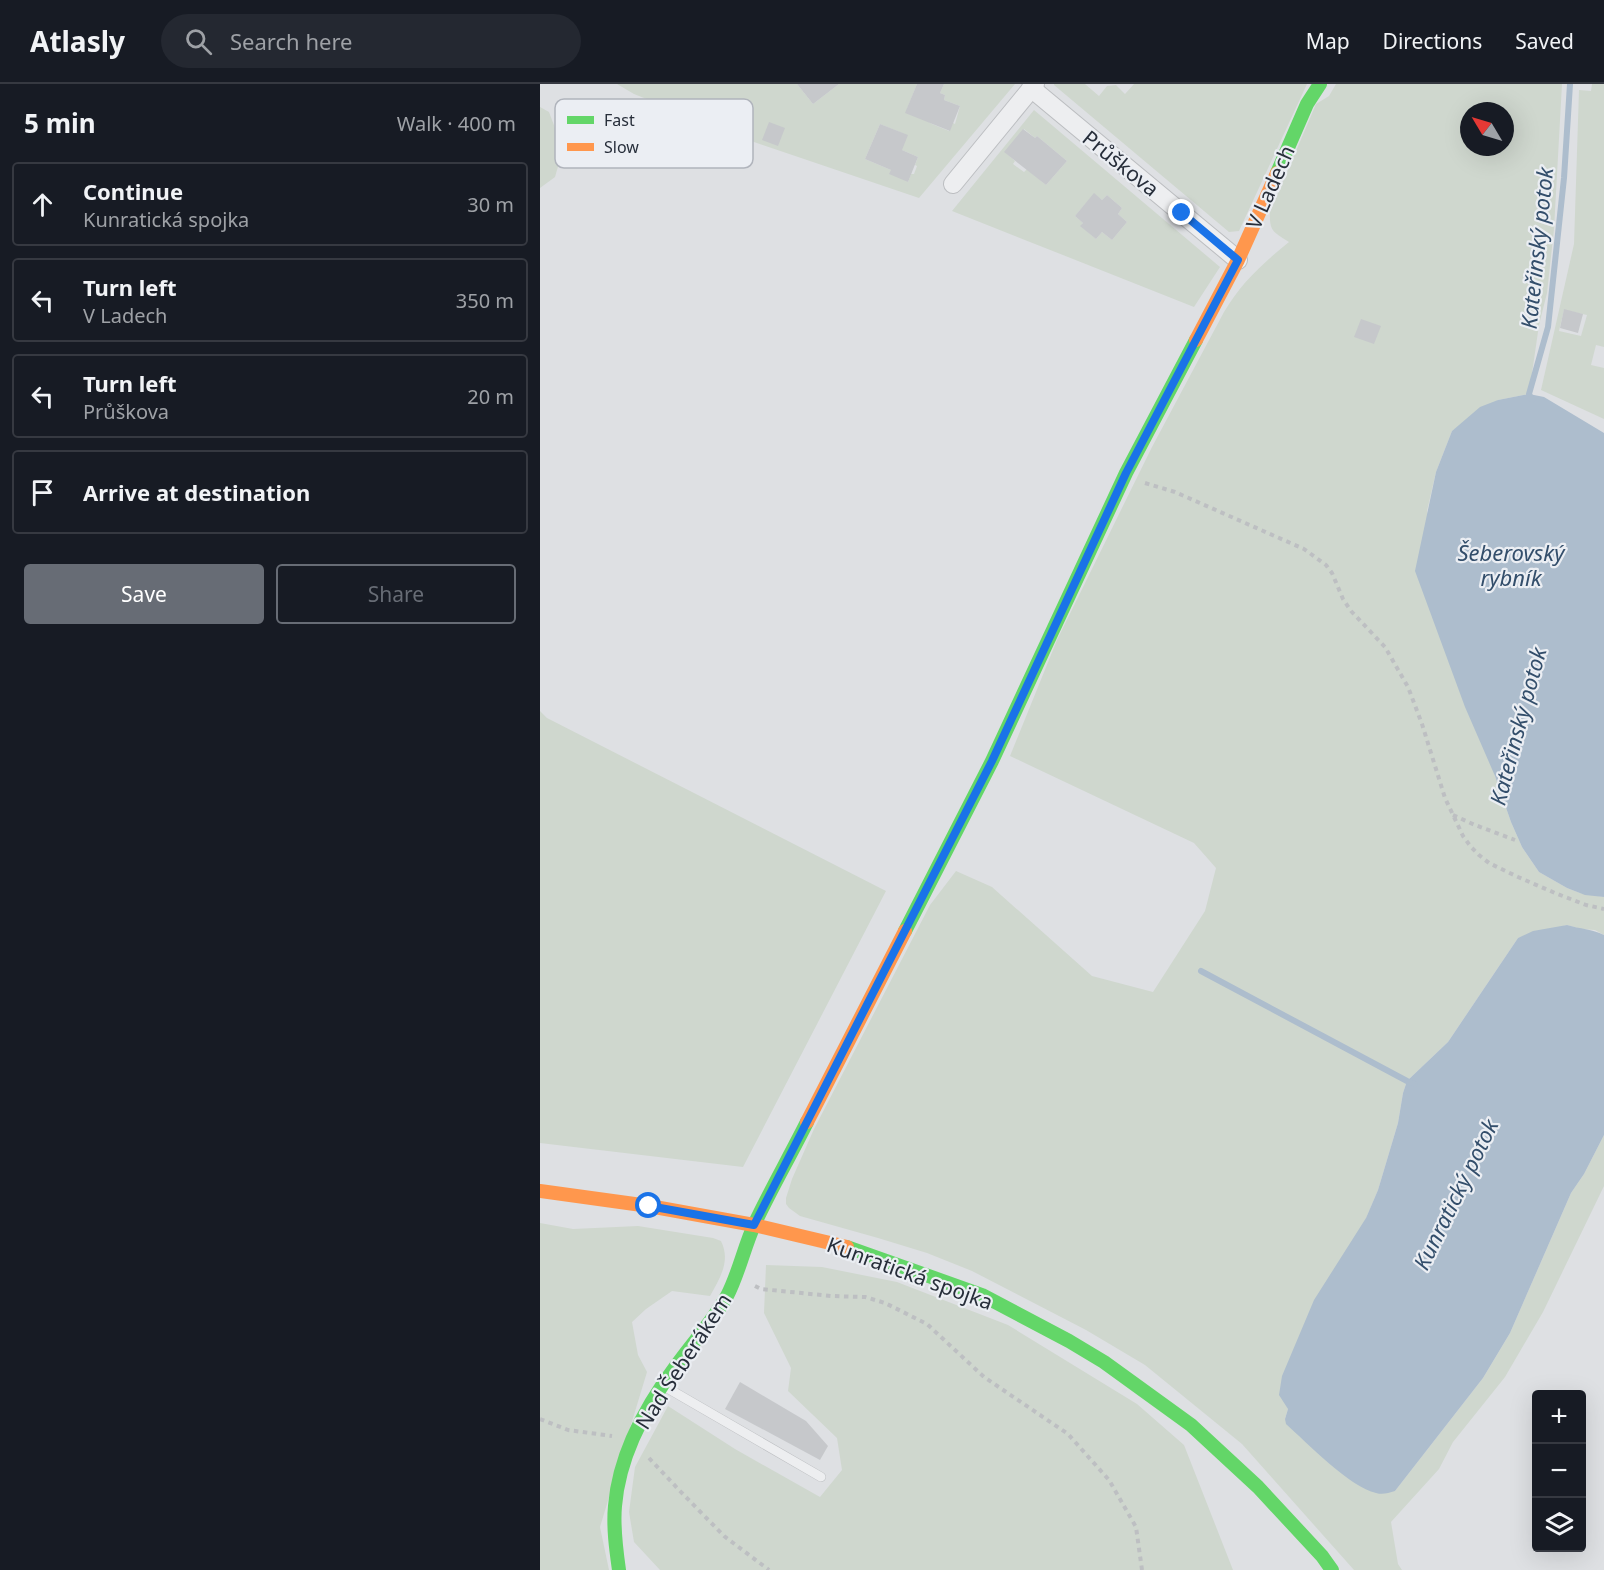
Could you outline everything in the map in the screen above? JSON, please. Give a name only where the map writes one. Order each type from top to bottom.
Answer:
[{"type":"street","name":"V Ladech","points":[[754,1225],[992,761],[1126,473],[1238,260],[1307,104],[1320,84]]},
{"type":"street","name":"Průškova","points":[[1033,86],[1238,260]]},
{"type":"street","points":[[953,184],[1033,86]]},
{"type":"street","name":"Kunratická spojka","points":[[540,1191],[649,1206],[754,1225],[852,1248],[982,1295],[1104,1362],[1191,1425],[1258,1487],[1322,1556],[1332,1570]]},
{"type":"street","name":"Nad Šeberákem","points":[[619,1570],[615,1506],[618,1488],[632,1444],[649,1407],[663,1385],[721,1306],[736,1275],[754,1225]]},
{"type":"lane","points":[[663,1385],[821,1477]]},
{"type":"path","points":[[1126,473],[1227,514],[1304,549],[1326,565],[1351,611],[1385,647],[1408,687],[1422,724],[1438,782],[1452,814],[1472,847],[1489,863],[1555,893],[1604,909]]},
{"type":"path","points":[[1452,814],[1515,840]]},
{"type":"path","points":[[736,1275],[761,1289],[865,1297],[927,1324],[984,1377],[1068,1434],[1109,1480],[1136,1527],[1142,1570]]},
{"type":"path","points":[[540,1419],[568,1430],[613,1436],[632,1444],[651,1459],[724,1536],[769,1570]]},
{"type":"shaded area","points":[[617,84],[797,84],[813,104],[839,84],[917,84],[907,109],[949,131],[953,123],[955,124],[960,106],[944,100],[945,95],[940,93],[944,84],[1015,84],[919,198],[753,142],[753,99],[646,99]],"holes":[[[880,124],[902,133],[902,150],[918,157],[914,174],[911,174],[908,182],[891,170],[865,159]]]},
{"type":"shaded area","points":[[1054,84],[1085,84],[1099,96],[1107,86],[1116,85],[1125,94],[1134,84],[1307,84],[1239,231],[1229,232]]},
{"type":"shaded area","points":[[1336,84],[1562,84],[1554,229],[1547,293],[1539,325],[1529,394],[1498,400],[1452,431],[1436,472],[1427,511],[1495,776],[1511,822],[1522,847],[1539,872],[1580,893],[1604,897],[1604,935],[1595,930],[1567,925],[1518,938],[1448,1042],[1407,1081],[1398,1123],[1378,1190],[1287,1405],[1285,1419],[1395,1491],[1483,1378],[1510,1333],[1571,1193],[1584,1174],[1604,1135],[1604,1186],[1543,1312],[1505,1377],[1453,1442],[1439,1469],[1391,1522],[1398,1564],[1402,1570],[1354,1570],[1242,1444],[1145,1365],[1086,1330],[972,1271],[927,1253],[800,1216],[786,1204],[792,1179],[814,1129],[930,905],[956,871],[992,887],[1092,976],[1153,992],[1205,911],[1216,868],[1194,843],[1010,756],[1057,640],[1152,447],[1224,312],[1253,274],[1289,242],[1273,231],[1270,224],[1270,212],[1316,104],[1329,96]]},
{"type":"shaded area","points":[[1592,84],[1604,84],[1604,347],[1596,345],[1591,365],[1604,368],[1604,419],[1541,390],[1574,244],[1579,90],[1591,91]],"holes":[[[1564,310],[1587,315],[1581,336],[1559,331]]]},
{"type":"shaded area","points":[[540,107],[549,112],[555,128],[555,168],[558,168],[555,177],[540,188]]},
{"type":"shaded area","points":[[1034,110],[1220,267],[1194,307],[952,211]],"holes":[[[1024,129],[1035,138],[1037,136],[1067,161],[1046,185],[1027,169],[1024,172],[1013,164],[1015,161],[1005,152]],[[1094,194],[1102,200],[1107,195],[1122,208],[1118,214],[1127,222],[1112,240],[1102,232],[1096,239],[1081,226],[1083,223],[1075,216]]]},
{"type":"shaded area","points":[[540,711],[547,718],[886,891],[743,1167],[540,1143]]},
{"type":"shaded area","points":[[540,1223],[573,1229],[638,1226],[713,1238],[721,1241],[724,1248],[723,1269],[710,1296],[672,1291],[632,1322],[638,1355],[647,1372],[600,1527],[609,1570],[540,1570]]},
{"type":"shaded area","points":[[766,1265],[822,1267],[897,1282],[1008,1325],[1137,1404],[1184,1445],[1233,1570],[660,1570],[634,1542],[629,1512],[635,1467],[668,1406],[735,1449],[820,1497],[842,1470],[837,1438],[788,1391],[791,1368],[764,1313]]},
{"type":"water","name":"Šeberovský rybník","points":[[1529,394],[1544,397],[1604,433],[1604,897],[1585,895],[1539,872],[1522,847],[1465,707],[1415,571],[1436,472],[1452,431],[1480,407],[1498,400]]},
{"type":"water","name":"Kunratický potok","points":[[1567,925],[1604,935],[1604,1135],[1584,1174],[1571,1193],[1510,1333],[1483,1378],[1395,1491],[1376,1493],[1354,1483],[1342,1474],[1286,1424],[1288,1409],[1279,1395],[1282,1376],[1314,1300],[1366,1218],[1378,1190],[1398,1123],[1407,1081],[1448,1042],[1518,938],[1533,931]]},
{"type":"building","points":[[797,84],[839,84],[813,104]]},
{"type":"building","points":[[917,84],[944,84],[940,93],[945,95],[944,100],[960,106],[950,131],[905,113]]},
{"type":"building","points":[[769,122],[785,128],[778,146],[762,140]]},
{"type":"building","points":[[880,124],[908,135],[902,150],[918,157],[908,182],[889,174],[891,170],[865,159]]},
{"type":"building","points":[[1023,129],[1035,138],[1037,136],[1067,161],[1046,185],[1004,152]]},
{"type":"building","points":[[1094,193],[1102,200],[1107,195],[1122,208],[1118,214],[1127,222],[1112,240],[1102,232],[1096,239],[1080,226],[1083,223],[1075,216]]},
{"type":"building","points":[[1564,309],[1583,314],[1578,333],[1560,328]]},
{"type":"building","points":[[1361,319],[1381,326],[1374,344],[1354,337]]},
{"type":"building","points":[[740,1382],[806,1421],[828,1446],[820,1460],[725,1409]]},
{"type":"waterway","name":"Kateřinský potok","points":[[1532,400],[1529,394],[1548,327],[1564,178],[1570,84]]},
{"type":"waterway","points":[[1201,971],[1415,1084]]},
{"type":"traffic: fast","points":[[1277,173],[1307,104],[1320,84]]},
{"type":"traffic: fast","points":[[905,931],[992,761],[1126,473],[1196,340]]},
{"type":"traffic: fast","points":[[619,1570],[615,1506],[628,1450],[654,1398],[727,1296],[755,1223],[807,1122]]},
{"type":"traffic: fast","points":[[847,1247],[982,1295],[1104,1362],[1191,1425],[1258,1487],[1322,1556],[1332,1570]]},
{"type":"traffic: slow","points":[[1196,340],[1238,260],[1277,173]]},
{"type":"traffic: slow","points":[[807,1122],[905,931]]},
{"type":"traffic: slow","points":[[540,1191],[649,1206],[754,1225],[847,1247]]},
{"type":"route","points":[[649,1206],[754,1225],[992,761],[1126,473],[1238,260],[1182,213]]}]
